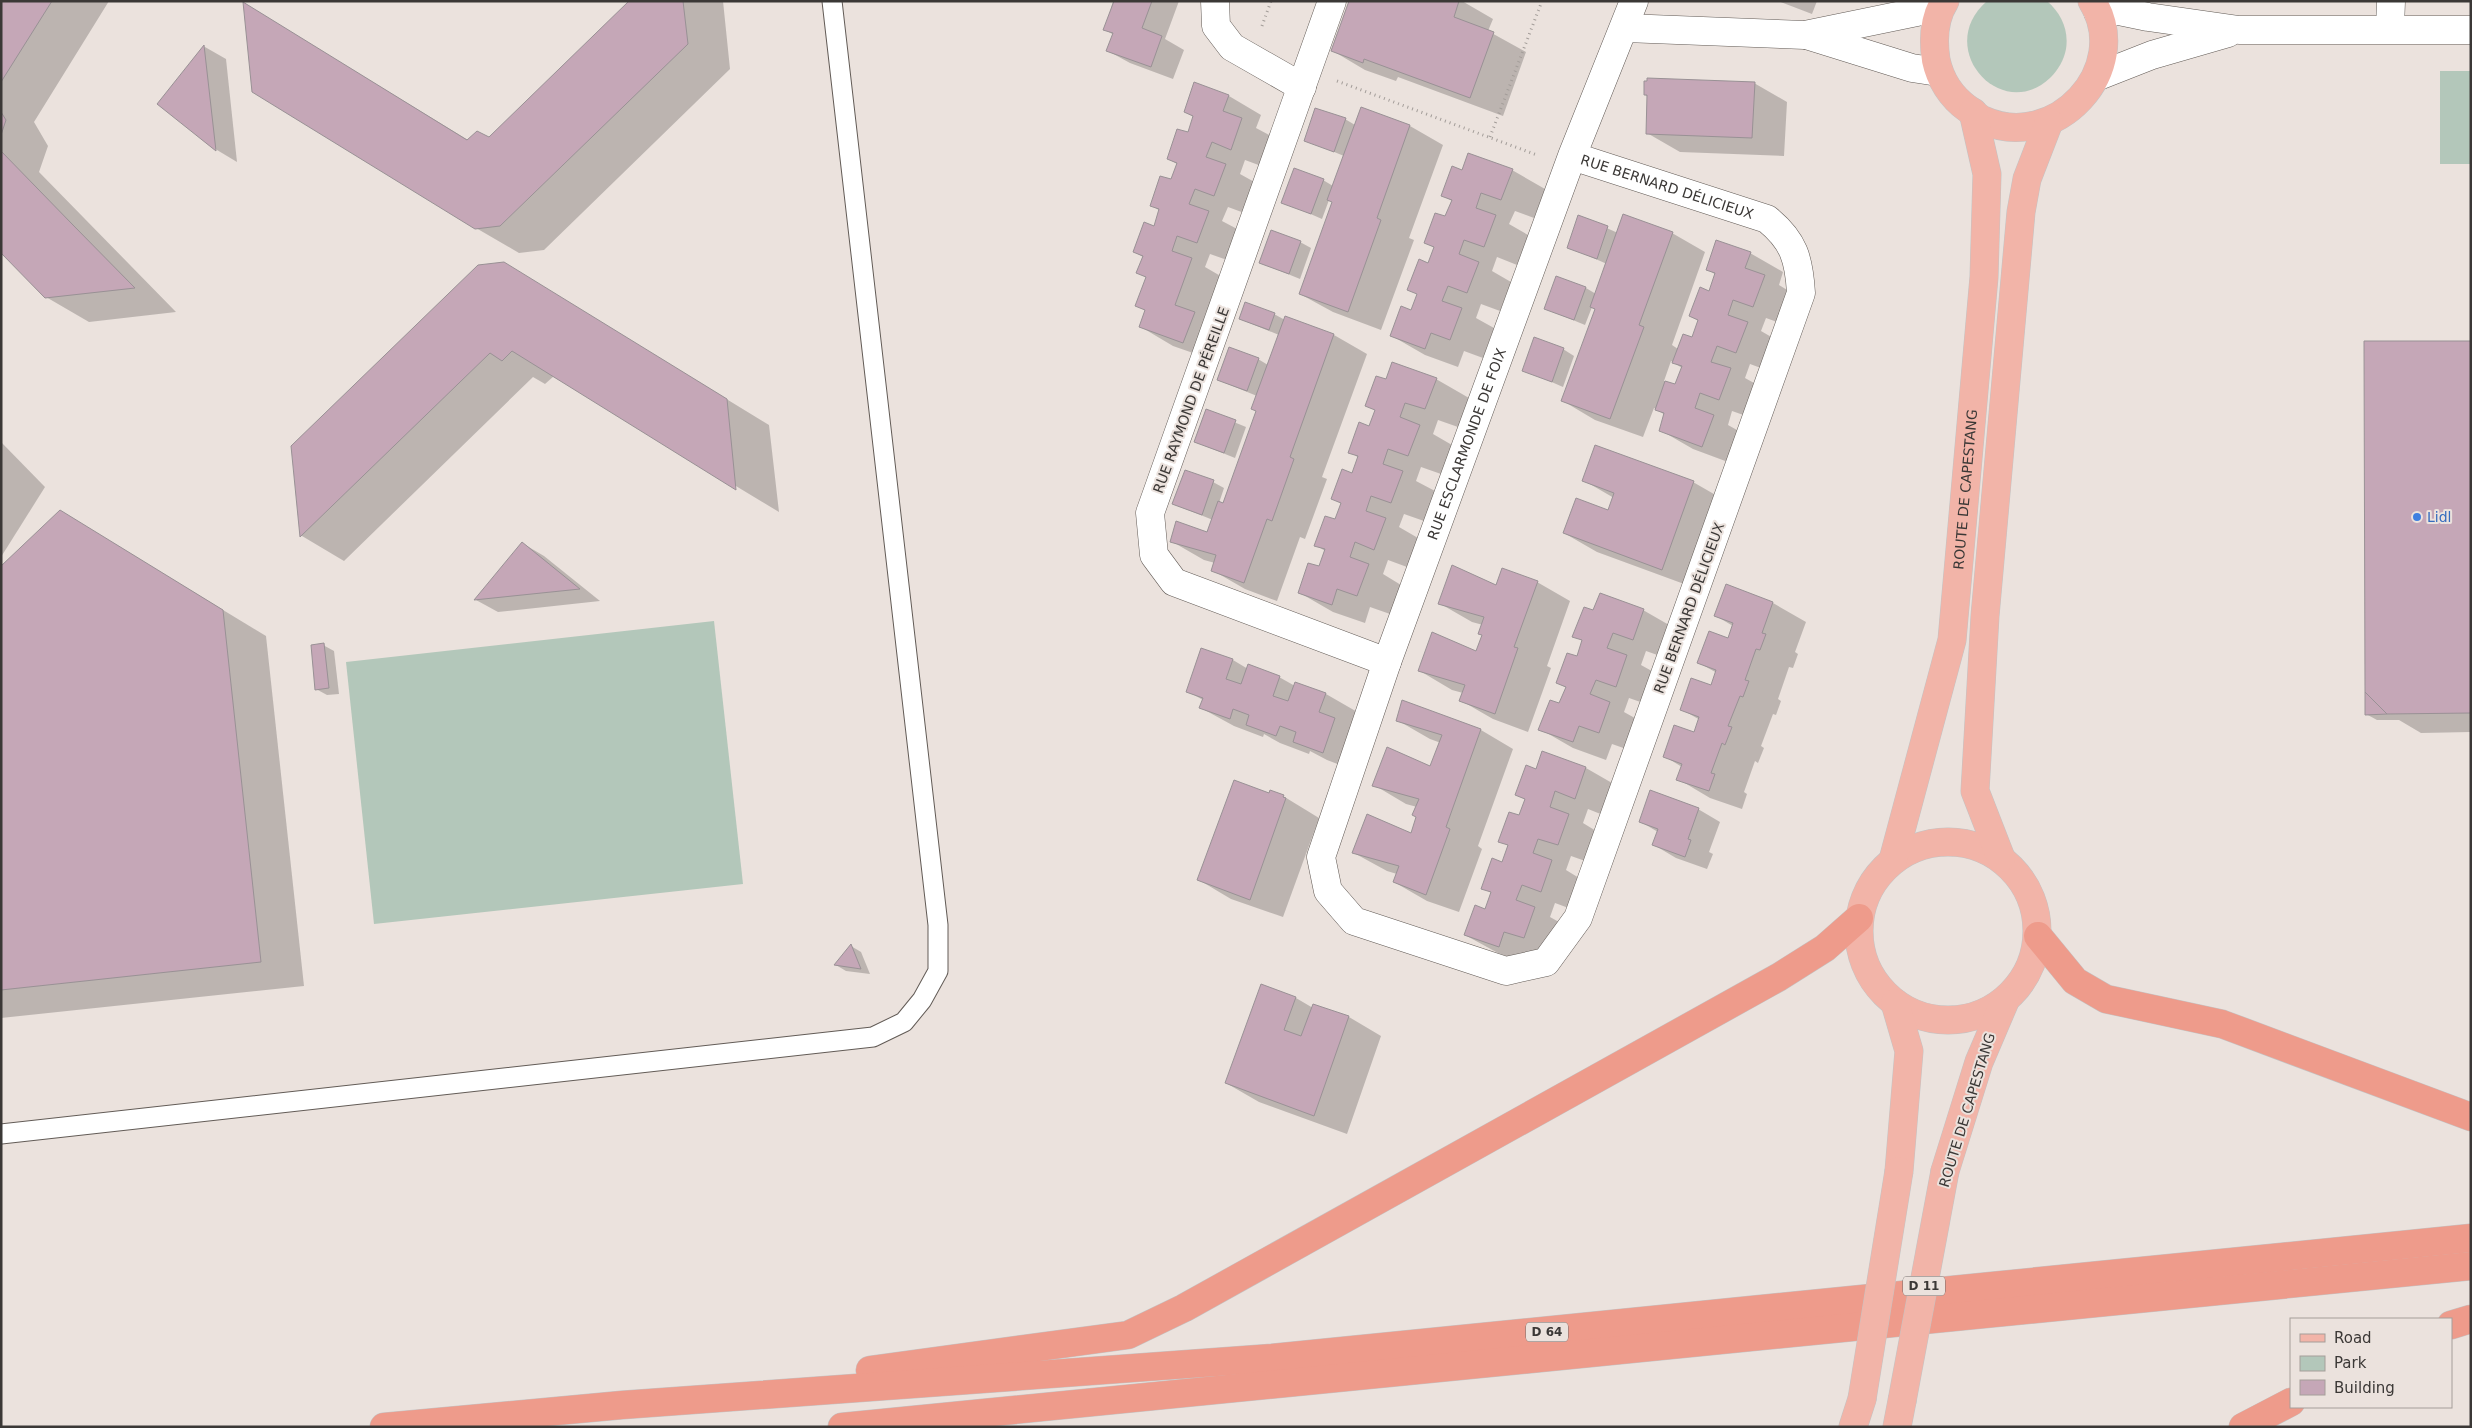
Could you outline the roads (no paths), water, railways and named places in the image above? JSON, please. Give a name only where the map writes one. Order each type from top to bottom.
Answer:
[{"type":"highway","points":[[622,1405],[1128,1335],[1184,1308],[1770,982],[1825,948],[1859,918]]},
{"type":"highway","points":[[2038,936],[2075,981],[2106,999],[2222,1024],[2471,1117]]},
{"type":"highway","name":"D 64","points":[[384,1427],[622,1405],[1282,1358],[2471,1238]]},
{"type":"highway","name":"D 64","points":[[842,1427],[2471,1266]]},
{"type":"highway","points":[[2452,1325],[2471,1319]]},
{"type":"highway","points":[[2244,1427],[2290,1403]]},
{"type":"main road","points":[[1943,4],[1933,40],[1938,72],[1956,101],[1983,120],[2016,128],[2048,122],[2077,104],[2096,77],[2104,45],[2095,6]]},
{"type":"main road","name":"ROUTE DE CAPESTANG","points":[[1893,860],[1952,640],[1984,277],[1987,174],[1973,112]]},
{"type":"main road","points":[[2002,858],[1975,790],[1985,616],[2021,212],[2027,179],[2048,122]]},
{"type":"main road","points":[[1947,840],[1975,845],[2002,858],[2022,879],[2035,906],[2038,936],[2033,960],[2022,983],[2005,1001],[1978,1016],[1950,1021],[1920,1017],[1895,1003],[1877,986],[1865,966],[1859,942],[1859,918],[1866,896],[1877,877],[1893,860],[1918,846],[1947,840]]},
{"type":"main road","name":"ROUTE DE CAPESTANG","points":[[1900,1414],[1945,1171],[1979,1062],[2005,1001]]},
{"type":"main road","points":[[1853,1427],[1862,1399],[1899,1171],[1909,1051],[1895,1003]]},
{"type":"street","points":[[1215,1],[1216,26],[1232,47],[1305,78]]},
{"type":"street","name":"RUE RAYMOND DE PÉREILLE","points":[[1332,1],[1150,514],[1154,555],[1174,582],[1387,662]]},
{"type":"street","name":"RUE ESCLARMONDE DE FOIX","points":[[1328,891],[1321,857],[1387,662],[1572,156],[1625,28],[1634,1]]},
{"type":"street","points":[[2390,28],[2391,1]]},
{"type":"street","points":[[1625,28],[1805,34],[1943,4]]},
{"type":"street","points":[[2095,6],[2148,18],[2239,30],[2390,28],[2471,30]]},
{"type":"street","points":[[2096,77],[2152,55],[2239,30]]},
{"type":"street","points":[[1805,34],[1912,68],[1938,72]]},
{"type":"street","name":"RUE BERNARD DÉLICIEUX","points":[[1328,891],[1354,921],[1506,971],[1546,962],[1578,918],[1801,292],[1799,264],[1784,232],[1767,219],[1572,156]]},
{"type":"lane","points":[[1,1134],[873,1037],[904,1022],[922,1000],[938,971],[938,925],[832,1]]},
{"type":"place","name":"Lidl","points":[[2417,517]]}]
